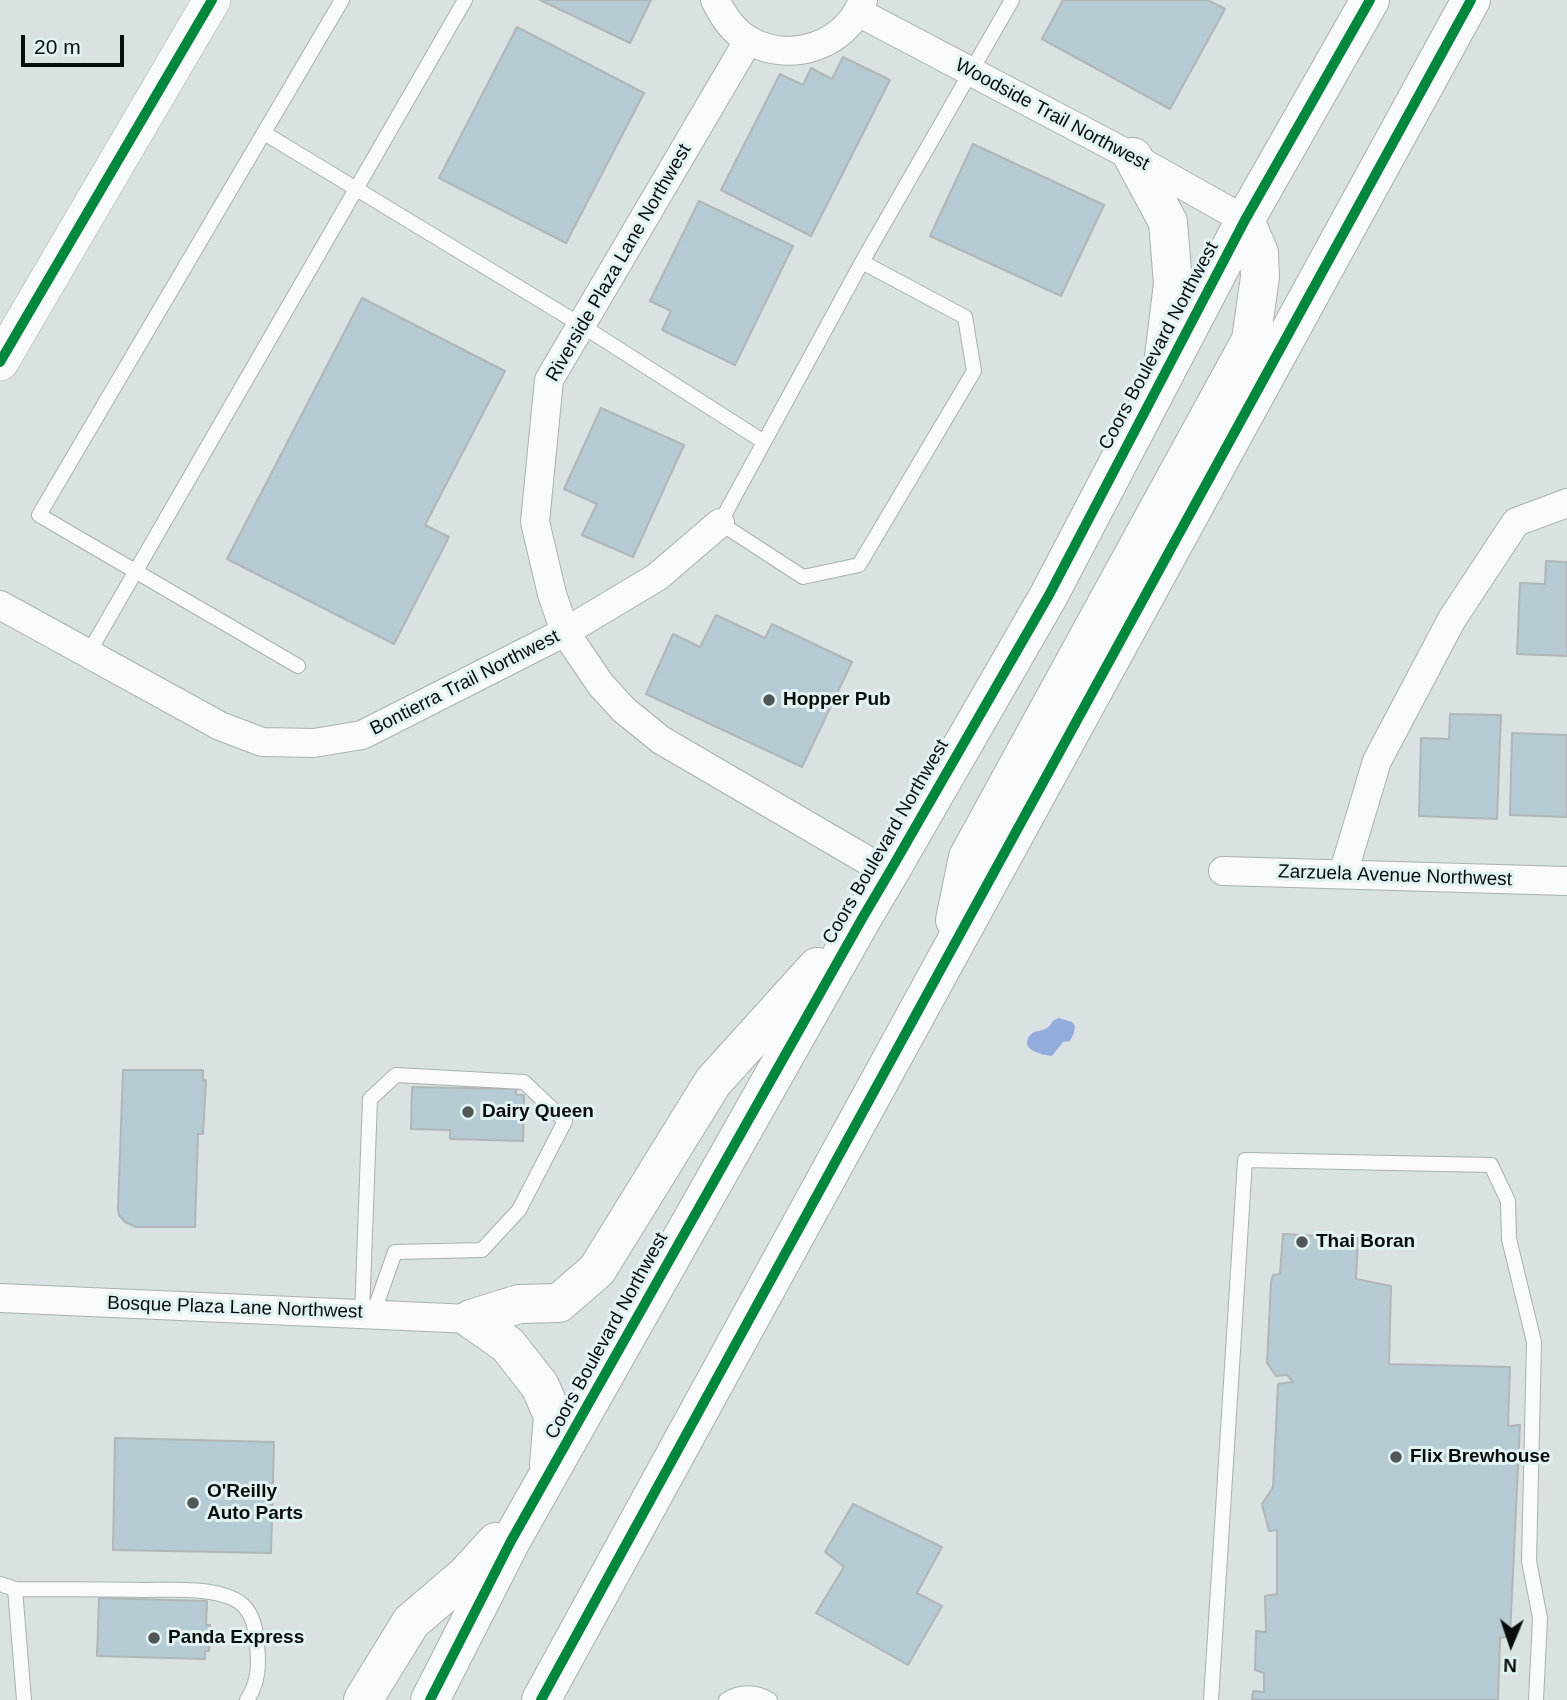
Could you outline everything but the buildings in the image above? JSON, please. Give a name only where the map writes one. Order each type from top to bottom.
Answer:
[{"type":"main road","name":"Coors Boulevard Northwest","points":[[430,1700],[511,1541],[863,916],[1049,595],[1245,220],[1370,0]]},
{"type":"main road","points":[[541,1700],[1471,0]]},
{"type":"main road","points":[[1133,157],[1168,222],[1173,285],[1162,379]]},
{"type":"main road","points":[[946,959],[968,857],[1251,340],[1260,277],[1259,253],[1245,220]]},
{"type":"main road","points":[[471,1319],[519,1304],[559,1303],[597,1270],[713,1082],[863,916]]},
{"type":"main road","points":[[363,1700],[411,1622],[466,1575],[542,1488],[553,1416],[540,1386],[508,1345],[471,1319]]},
{"type":"street","points":[[0,362],[212,0]]},
{"type":"street","points":[[715,0],[728,23],[748,41],[772,50],[797,51],[821,45],[842,31],[861,6]]},
{"type":"street","name":"Woodside Trail Northwest","points":[[861,6],[971,72],[1133,157],[1245,220]]},
{"type":"street","name":"Riverside Plaza Lane Northwest","points":[[748,41],[549,380],[535,522],[552,594],[565,632],[601,685],[624,710],[661,740],[890,873]]},
{"type":"street","points":[[1343,874],[1377,761],[1452,619],[1516,522],[1567,503]]},
{"type":"street","name":"Bontierra Trail Northwest","points":[[0,605],[220,726],[262,741],[314,743],[362,735],[565,632],[657,577],[720,523]]},
{"type":"street","name":"Zarzuela Avenue Northwest","points":[[1223,871],[1567,881]]},
{"type":"street","name":"Bosque Plaza Lane Northwest","points":[[0,1298],[471,1319]]},
{"type":"lane","points":[[298,666],[39,515],[342,0]]},
{"type":"lane","points":[[88,654],[465,0]]},
{"type":"lane","points":[[862,262],[965,317],[974,371],[859,565],[803,577],[720,523],[862,262],[1012,0]]},
{"type":"lane","points":[[264,133],[581,325],[764,442]]},
{"type":"lane","points":[[396,1075],[524,1082],[565,1121],[519,1210],[482,1250],[396,1252],[368,1314],[370,1099],[396,1075]]},
{"type":"lane","points":[[1211,1700],[1245,1160],[1491,1165],[1508,1200],[1509,1239],[1534,1342],[1529,1561],[1540,1618],[1536,1700]]},
{"type":"lane","points":[[0,1584],[15,1589],[203,1590],[235,1599],[250,1612],[257,1632],[258,1677],[255,1689],[247,1700]]},
{"type":"lane","points":[[15,1589],[24,1700]]},
{"type":"lane","points":[[726,1700],[744,1692],[770,1700]]},
{"type":"water","points":[[1059,1018],[1072,1022],[1075,1026],[1070,1041],[1063,1042],[1052,1056],[1029,1048],[1027,1044],[1031,1034],[1049,1027]]},
{"type":"cycle path","points":[[0,362],[212,0]]},
{"type":"cycle path","points":[[430,1700],[511,1541],[863,917],[1049,595],[1245,220],[1370,0]]},
{"type":"cycle path","points":[[541,1700],[1471,0]]},
{"type":"place","name":"Hopper Pub","points":[[769,700]]},
{"type":"place","name":"Dairy Queen","points":[[468,1112]]},
{"type":"place","name":"Thai Boran","points":[[1302,1242]]},
{"type":"place","name":"Flix Brewhouse","points":[[1396,1457]]},
{"type":"place","name":"O'Reilly Auto Parts","points":[[193,1503]]},
{"type":"place","name":"Panda Express","points":[[154,1638]]}]
